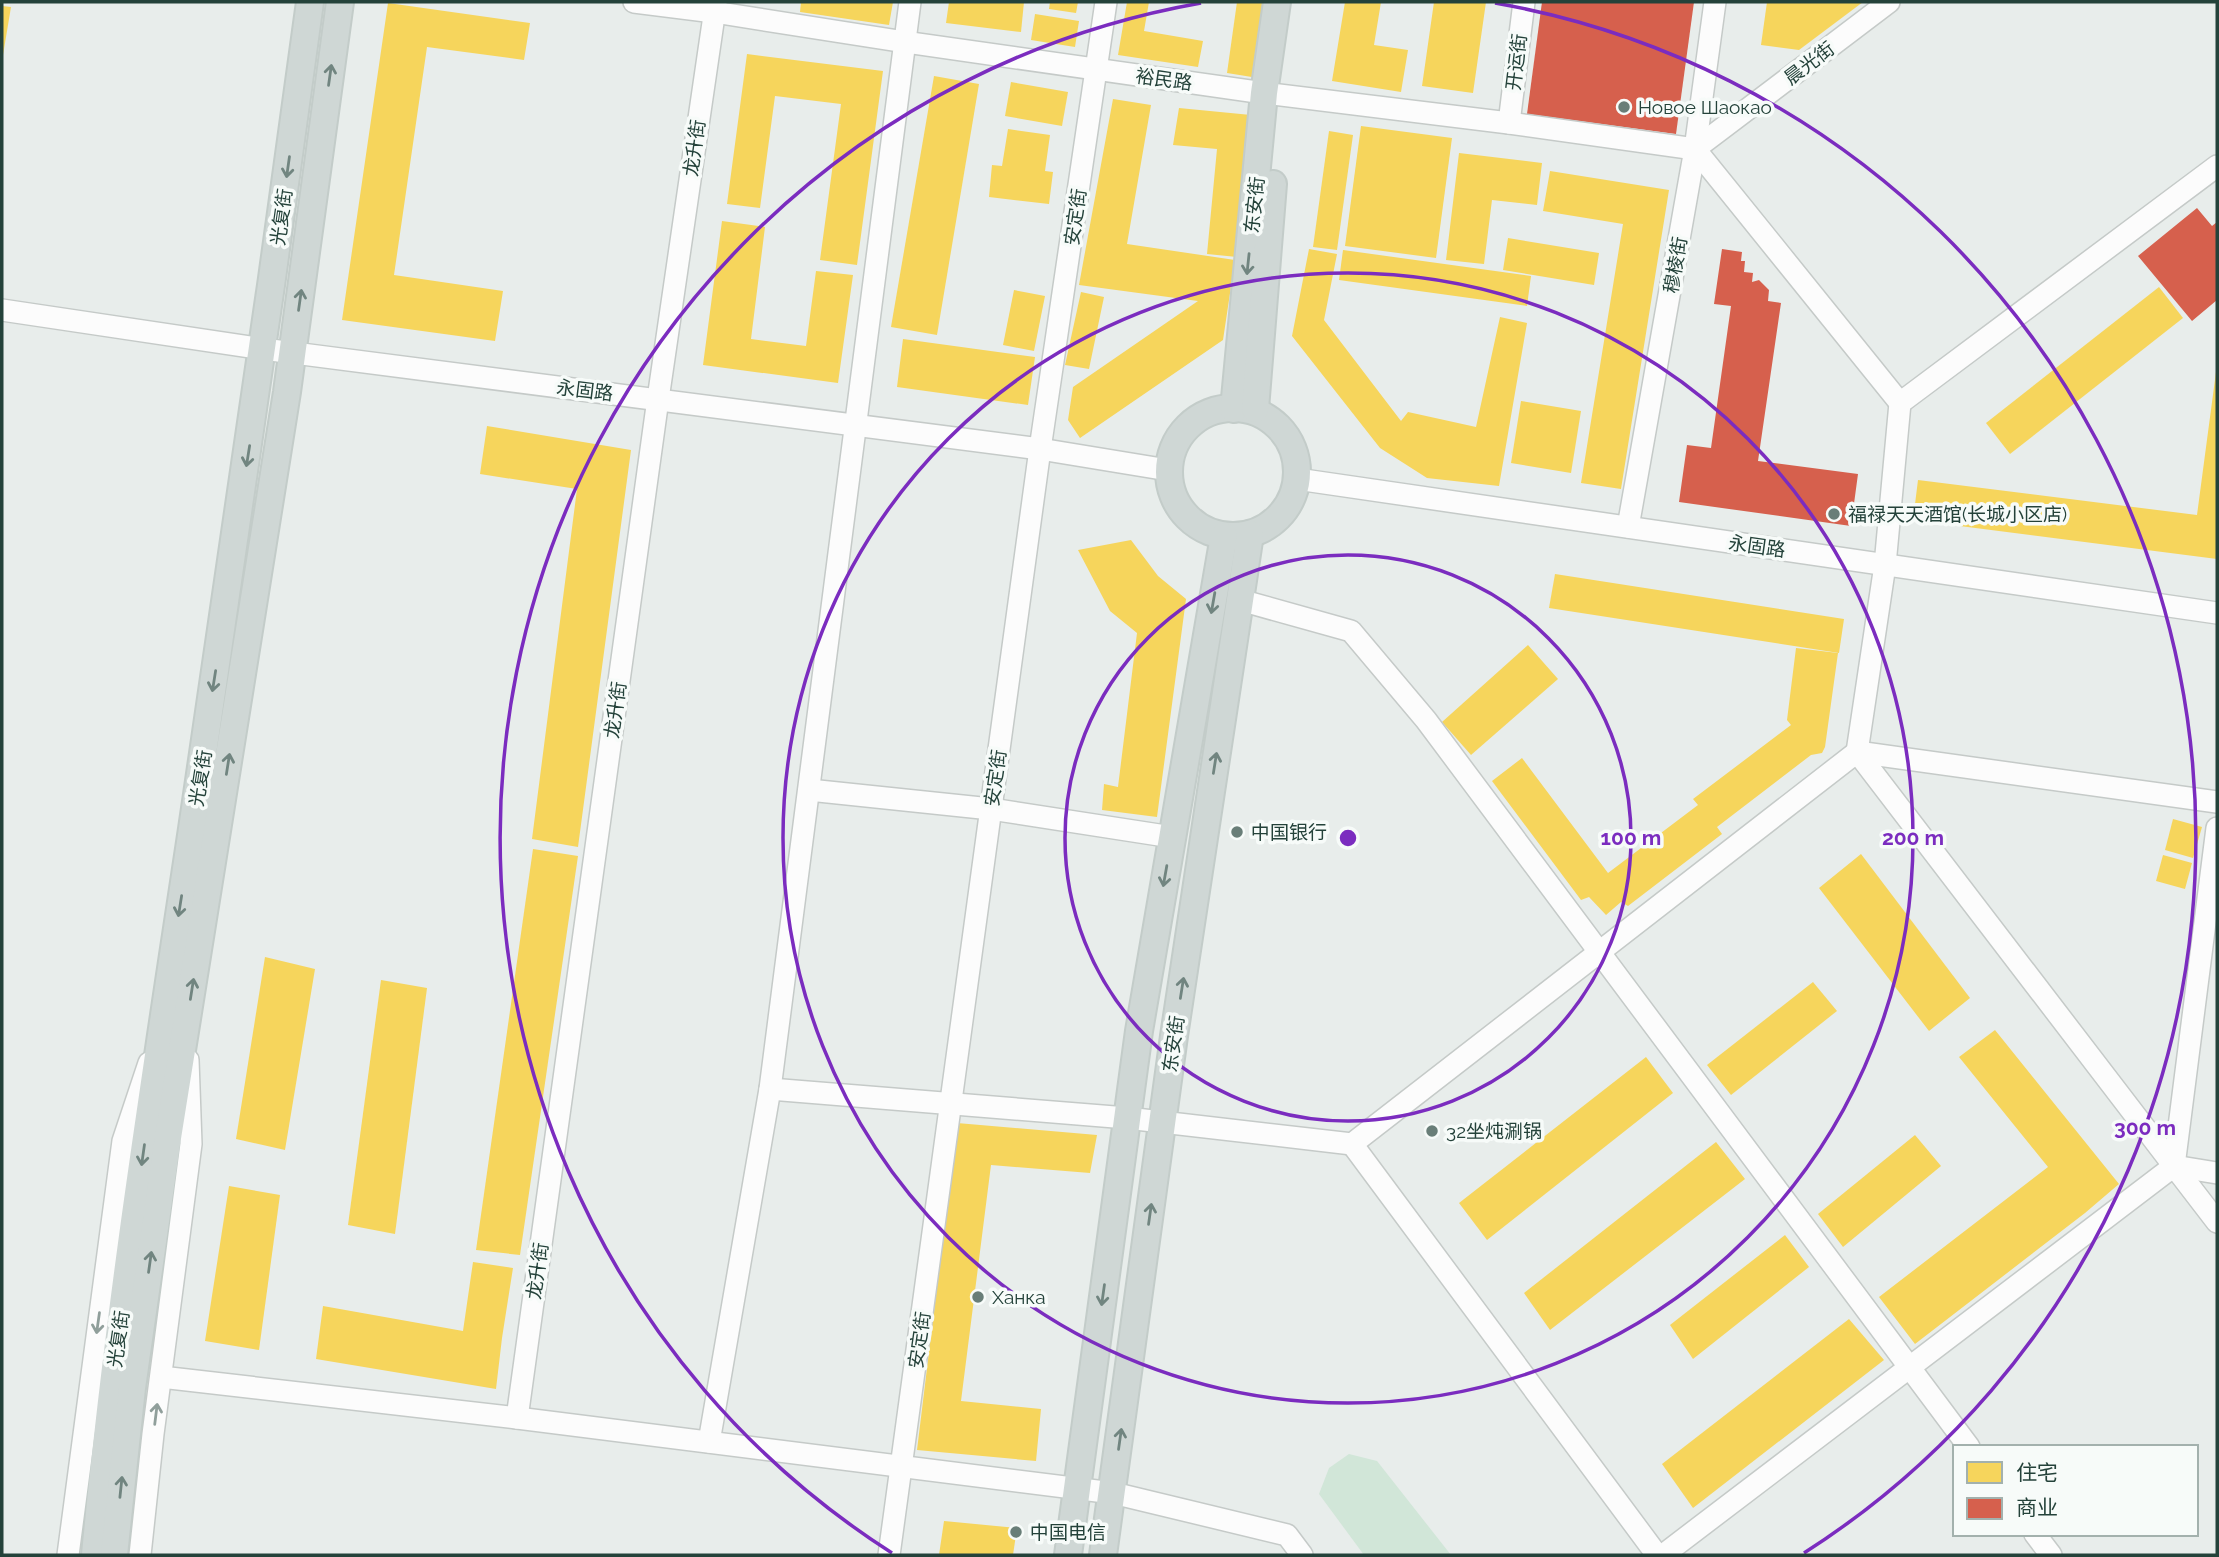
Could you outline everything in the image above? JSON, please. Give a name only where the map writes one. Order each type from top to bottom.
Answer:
[{"type":"main road","name":"光复街","points":[[175,1019],[310,2]]},
{"type":"main road","name":"光复街","points":[[95,1555],[112,1385],[288,392],[340,2]]},
{"type":"main road","name":"东安街","points":[[1245,409],[1273,94],[1277,2]]},
{"type":"main road","name":"东安街","points":[[1273,94],[1293,2]]},
{"type":"main road","points":[[1215,409],[1245,409],[1284,431],[1295,454],[1297,479],[1289,503],[1272,523],[1237,535],[1200,528],[1181,512],[1170,489],[1168,470],[1176,439],[1192,420],[1215,409]]},
{"type":"main road","name":"东安街","points":[[1103,1555],[1240,600],[1237,535]]},
{"type":"main road","name":"东安街","points":[[1068,1555],[1139,1031],[1172,837],[1237,535]]},
{"type":"main road","points":[[114,1555],[175,1019]]},
{"type":"street","name":"裕民路","points":[[634,2],[715,7],[905,42],[1273,94],[1509,122],[1695,149]]},
{"type":"street","points":[[709,1442],[771,1089],[910,2]]},
{"type":"street","name":"安定街","points":[[889,1555],[1040,449],[1106,2]]},
{"type":"street","name":"开运街","points":[[1509,122],[1524,2]]},
{"type":"street","name":"穆棱街","points":[[1628,527],[1695,149],[1715,2]]},
{"type":"street","name":"晨光街","points":[[1695,149],[1889,2]]},
{"type":"street","name":"龙升街","points":[[517,1418],[715,7]]},
{"type":"street","points":[[771,1089],[1127,1118],[1352,1144],[1857,752],[1885,565],[1900,402],[1695,149]]},
{"type":"street","points":[[1900,402],[2217,166]]},
{"type":"street","name":"永固路","points":[[2,310],[263,349],[1040,449],[1168,470]]},
{"type":"street","name":"永固路","points":[[1297,479],[2217,613]]},
{"type":"street","points":[[1240,600],[1351,631],[1426,720],[1968,1445]]},
{"type":"street","points":[[1857,752],[2217,802]]},
{"type":"street","points":[[1857,752],[2217,1222]]},
{"type":"street","points":[[809,790],[991,809],[1172,837]]},
{"type":"street","points":[[1663,1555],[2174,1166],[2217,828]]},
{"type":"street","points":[[140,1555],[191,1144],[175,1019]]},
{"type":"street","points":[[68,1555],[123,1141],[175,1019]]},
{"type":"street","points":[[1352,1144],[1657,1555]]},
{"type":"street","points":[[2174,1166],[2217,1173]]},
{"type":"street","points":[[161,1377],[517,1418],[1113,1493],[1287,1535],[1302,1555]]},
{"type":"street","points":[[2037,1536],[2051,1555]]},
{"type":"green space","points":[[1349,1454],[1377,1461],[1451,1555],[1364,1555],[1319,1494],[1329,1468]]},
{"type":"building: 住宅","points":[[801,2],[893,2],[889,25],[800,12]]},
{"type":"building: 住宅","points":[[949,2],[1024,2],[1021,32],[946,23]]},
{"type":"building: 住宅","points":[[1050,2],[1078,2],[1076,13],[1049,9]]},
{"type":"building: 住宅","points":[[1127,2],[1149,2],[1144,31],[1203,41],[1198,67],[1118,55]]},
{"type":"building: 住宅","points":[[1237,2],[1269,2],[1258,78],[1227,73]]},
{"type":"building: 住宅","points":[[1345,2],[1381,2],[1374,45],[1408,50],[1401,92],[1332,81]]},
{"type":"building: 住宅","points":[[1434,2],[1486,2],[1473,93],[1422,86]]},
{"type":"building: 住宅","points":[[1767,2],[1863,2],[1799,50],[1761,45]]},
{"type":"building: 住宅","points":[[388,3],[530,23],[524,60],[427,47],[394,275],[503,291],[495,341],[342,320]]},
{"type":"building: 住宅","points":[[2,6],[11,7],[3,55],[2,55]]},
{"type":"building: 住宅","points":[[1035,14],[1079,21],[1075,47],[1031,40]]},
{"type":"building: 住宅","points":[[747,54],[883,71],[857,265],[820,260],[841,104],[775,96],[760,208],[727,204]]},
{"type":"building: 住宅","points":[[934,76],[979,84],[937,335],[891,327]]},
{"type":"building: 住宅","points":[[1011,82],[1068,92],[1062,126],[1005,116]]},
{"type":"building: 住宅","points":[[1113,99],[1151,105],[1127,244],[1235,260],[1223,340],[1080,438],[1068,420],[1073,387],[1198,301],[1079,285]]},
{"type":"building: 住宅","points":[[1179,108],[1251,115],[1237,257],[1207,254],[1217,149],[1173,145]]},
{"type":"building: 住宅","points":[[1361,126],[1452,138],[1436,258],[1345,246]]},
{"type":"building: 住宅","points":[[1008,129],[1050,135],[1045,171],[1053,172],[1049,204],[989,197],[992,165],[1002,166]]},
{"type":"building: 住宅","points":[[1329,131],[1353,135],[1337,250],[1313,247]]},
{"type":"building: 住宅","points":[[1459,153],[1542,163],[1537,205],[1492,200],[1484,264],[1446,260]]},
{"type":"building: 住宅","points":[[1550,171],[1669,190],[1621,489],[1581,483],[1623,224],[1543,211]]},
{"type":"building: 住宅","points":[[722,221],[765,227],[751,339],[806,346],[816,271],[853,275],[838,383],[703,365]]},
{"type":"building: 住宅","points":[[1508,238],[1599,253],[1594,285],[1503,270]]},
{"type":"building: 住宅","points":[[1309,249],[1337,254],[1324,320],[1401,421],[1408,412],[1476,427],[1500,317],[1527,323],[1499,486],[1427,478],[1380,448],[1292,336]]},
{"type":"building: 住宅","points":[[1343,250],[1531,276],[1527,306],[1339,280]]},
{"type":"building: 住宅","points":[[2159,287],[2183,318],[2010,454],[1986,423]]},
{"type":"building: 住宅","points":[[1014,290],[1045,296],[1034,351],[1003,345]]},
{"type":"building: 住宅","points":[[1081,292],[1104,297],[1089,369],[1065,365]]},
{"type":"building: 住宅","points":[[903,339],[1035,357],[1028,405],[897,387]]},
{"type":"building: 住宅","points":[[2216,372],[2217,559],[1913,520],[1918,480],[2197,515]]},
{"type":"building: 住宅","points":[[1521,401],[1581,411],[1571,473],[1511,463]]},
{"type":"building: 住宅","points":[[487,426],[631,450],[578,847],[532,839],[577,489],[480,474]]},
{"type":"building: 住宅","points":[[1131,540],[1158,576],[1186,599],[1157,817],[1102,810],[1104,784],[1118,787],[1137,633],[1110,611],[1078,550]]},
{"type":"building: 住宅","points":[[1555,574],[1844,619],[1839,653],[1549,608]]},
{"type":"building: 住宅","points":[[1528,645],[1558,679],[1471,755],[1442,722]]},
{"type":"building: 住宅","points":[[1796,648],[1838,653],[1822,753],[1811,755],[1717,827],[1722,834],[1628,906],[1621,902],[1606,915],[1589,897],[1581,900],[1492,781],[1522,758],[1608,873],[1698,805],[1693,799],[1791,725],[1787,720]]},
{"type":"building: 住宅","points":[[2173,819],[2202,827],[2193,858],[2165,850]]},
{"type":"building: 住宅","points":[[533,849],[578,856],[520,1255],[476,1250]]},
{"type":"building: 住宅","points":[[1861,854],[1970,998],[1929,1031],[1819,888]]},
{"type":"building: 住宅","points":[[2163,855],[2192,863],[2185,889],[2156,881]]},
{"type":"building: 住宅","points":[[265,957],[315,969],[285,1150],[236,1139]]},
{"type":"building: 住宅","points":[[381,980],[427,988],[395,1234],[348,1225]]},
{"type":"building: 住宅","points":[[1813,982],[1837,1011],[1731,1095],[1707,1065]]},
{"type":"building: 住宅","points":[[1995,1030],[2119,1184],[1915,1344],[1879,1297],[2048,1167],[1959,1057]]},
{"type":"building: 住宅","points":[[1646,1057],[1673,1093],[1487,1240],[1459,1203]]},
{"type":"building: 住宅","points":[[957,1123],[1097,1135],[1090,1173],[991,1165],[961,1401],[1041,1409],[1036,1461],[917,1450]]},
{"type":"building: 住宅","points":[[1915,1135],[1941,1166],[1843,1247],[1818,1214]]},
{"type":"building: 住宅","points":[[1716,1142],[1745,1179],[1550,1330],[1524,1293]]},
{"type":"building: 住宅","points":[[229,1186],[280,1195],[259,1350],[205,1341]]},
{"type":"building: 住宅","points":[[1785,1235],[1809,1267],[1693,1359],[1670,1325]]},
{"type":"building: 住宅","points":[[473,1262],[513,1268],[496,1389],[316,1359],[323,1306],[463,1331]]},
{"type":"building: 住宅","points":[[1849,1319],[1884,1360],[1693,1508],[1662,1464]]},
{"type":"building: 住宅","points":[[944,1521],[1017,1528],[1013,1555],[939,1555]]},
{"type":"building: 商业","points":[[1542,2],[1694,2],[1676,134],[1527,114]]},
{"type":"building: 商业","points":[[2197,208],[2212,226],[2217,222],[2217,300],[2192,321],[2138,256]]},
{"type":"building: 商业","points":[[1722,249],[1742,252],[1744,272],[1753,273],[1752,282],[1759,280],[1769,290],[1768,301],[1781,303],[1758,461],[1858,474],[1851,526],[1679,502],[1687,445],[1711,448],[1731,306],[1714,304]]},
{"type":"place","name":"Новое Шаокао","points":[[1624,107]]},
{"type":"place","name":"福禄天天酒馆(长城小区店)","points":[[1834,514]]},
{"type":"place","name":"中国银行","points":[[1237,832]]},
{"type":"place","name":"32坐炖涮锅","points":[[1432,1131]]},
{"type":"place","name":"Ханка","points":[[978,1297]]},
{"type":"place","name":"中国电信","points":[[1016,1532]]}]
